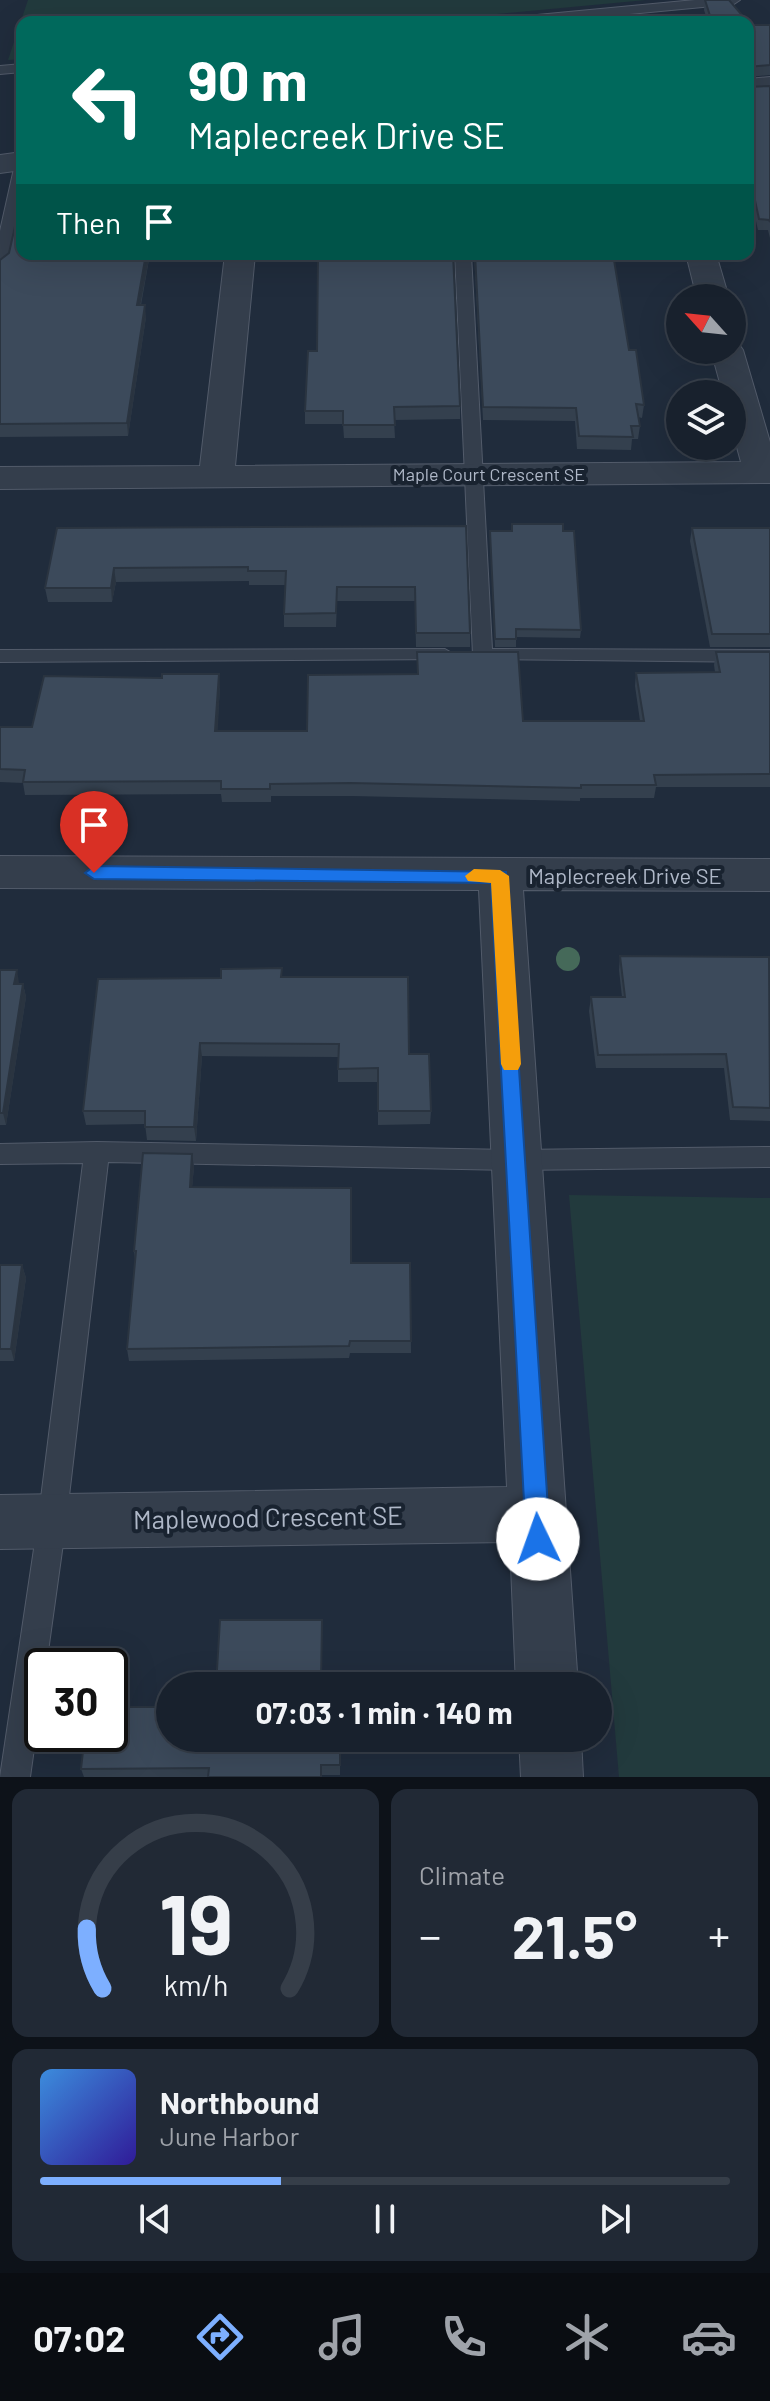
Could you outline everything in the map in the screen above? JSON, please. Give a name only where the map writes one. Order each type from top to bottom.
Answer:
[{"type":"street","points":[[216,476],[239,260]]},
{"type":"street","points":[[703,260],[709,284]]},
{"type":"street","name":"Maple Court Crescent SE","points":[[0,478],[766,472],[731,364]]},
{"type":"street","name":"Maplecreek Drive SE","points":[[0,872],[770,875]]},
{"type":"street","points":[[500,876],[546,1672]]},
{"type":"street","name":"Maplewood Crescent SE","points":[[26,1522],[537,1514]]},
{"type":"street","points":[[551,1752],[552,1777]]},
{"type":"lane","points":[[568,16],[734,0]]},
{"type":"lane","points":[[0,265],[16,191]]},
{"type":"lane","points":[[463,260],[483,655]]},
{"type":"lane","points":[[0,656],[770,656]]},
{"type":"lane","points":[[14,1777],[26,1522],[97,1152]]},
{"type":"lane","points":[[0,1154],[97,1152],[516,1160],[770,1157]]},
{"type":"green space","points":[[28,0],[646,0],[476,16],[23,16]]},
{"type":"green space","points":[[16,36],[16,59],[8,60]]},
{"type":"green space","points":[[569,1195],[770,1198],[770,1777],[619,1777]]},
{"type":"building","points":[[705,0],[729,0],[743,16],[710,16]]},
{"type":"building","points":[[754,25],[770,25],[770,65],[754,66]]},
{"type":"building","points":[[770,86],[770,222],[759,219],[754,196],[754,87]]},
{"type":"building","points":[[16,222],[16,260],[145,260],[137,305],[145,305],[127,423],[0,424],[0,260],[9,253]]},
{"type":"building","points":[[318,260],[453,260],[460,406],[394,407],[395,425],[343,425],[343,411],[305,411],[308,351],[317,351]]},
{"type":"building","points":[[475,260],[614,260],[629,350],[636,350],[644,405],[636,404],[640,426],[631,426],[633,437],[579,436],[576,408],[483,407]]},
{"type":"building","points":[[512,524],[563,524],[563,531],[574,531],[581,630],[516,629],[516,639],[495,639],[490,531],[512,531]]},
{"type":"building","points":[[466,526],[470,633],[416,633],[415,587],[337,587],[336,613],[284,614],[286,571],[248,571],[248,567],[114,568],[111,588],[45,588],[57,528]]},
{"type":"building","points":[[692,528],[770,528],[770,634],[712,634]]},
{"type":"building","points":[[417,652],[518,652],[523,721],[644,721],[636,673],[720,672],[716,652],[770,652],[770,774],[654,775],[656,785],[581,785],[581,788],[351,783],[270,784],[270,789],[221,789],[221,781],[23,782],[25,770],[0,769],[0,727],[32,727],[44,676],[162,678],[162,674],[219,674],[215,731],[307,731],[308,675],[418,674]]},
{"type":"building","points":[[620,956],[769,957],[770,1108],[733,1107],[726,1054],[598,1055],[591,997],[625,997]]},
{"type":"building","points":[[282,968],[281,977],[408,977],[409,1054],[429,1054],[431,1111],[378,1111],[378,1068],[338,1069],[339,1044],[200,1043],[194,1127],[145,1127],[145,1111],[83,1111],[98,979],[221,978],[221,969]]},
{"type":"building","points":[[0,970],[17,970],[14,984],[23,984],[3,1113],[0,1113]]},
{"type":"building","points":[[143,1153],[192,1154],[190,1187],[351,1188],[351,1263],[410,1263],[411,1341],[350,1341],[349,1346],[127,1349]]},
{"type":"building","points":[[0,1265],[22,1265],[11,1349],[0,1349]]},
{"type":"building","points":[[220,1620],[322,1620],[321,1672],[217,1672]]},
{"type":"building","points":[[128,1707],[156,1707],[156,1752],[340,1752],[340,1765],[321,1765],[321,1777],[208,1777],[209,1768],[81,1769],[83,1752],[128,1752]]},
{"type":"slow traffic","points":[[474,876],[500,876],[511,1064]]},
{"type":"route","points":[[94,873],[500,876],[538,1539]]}]
